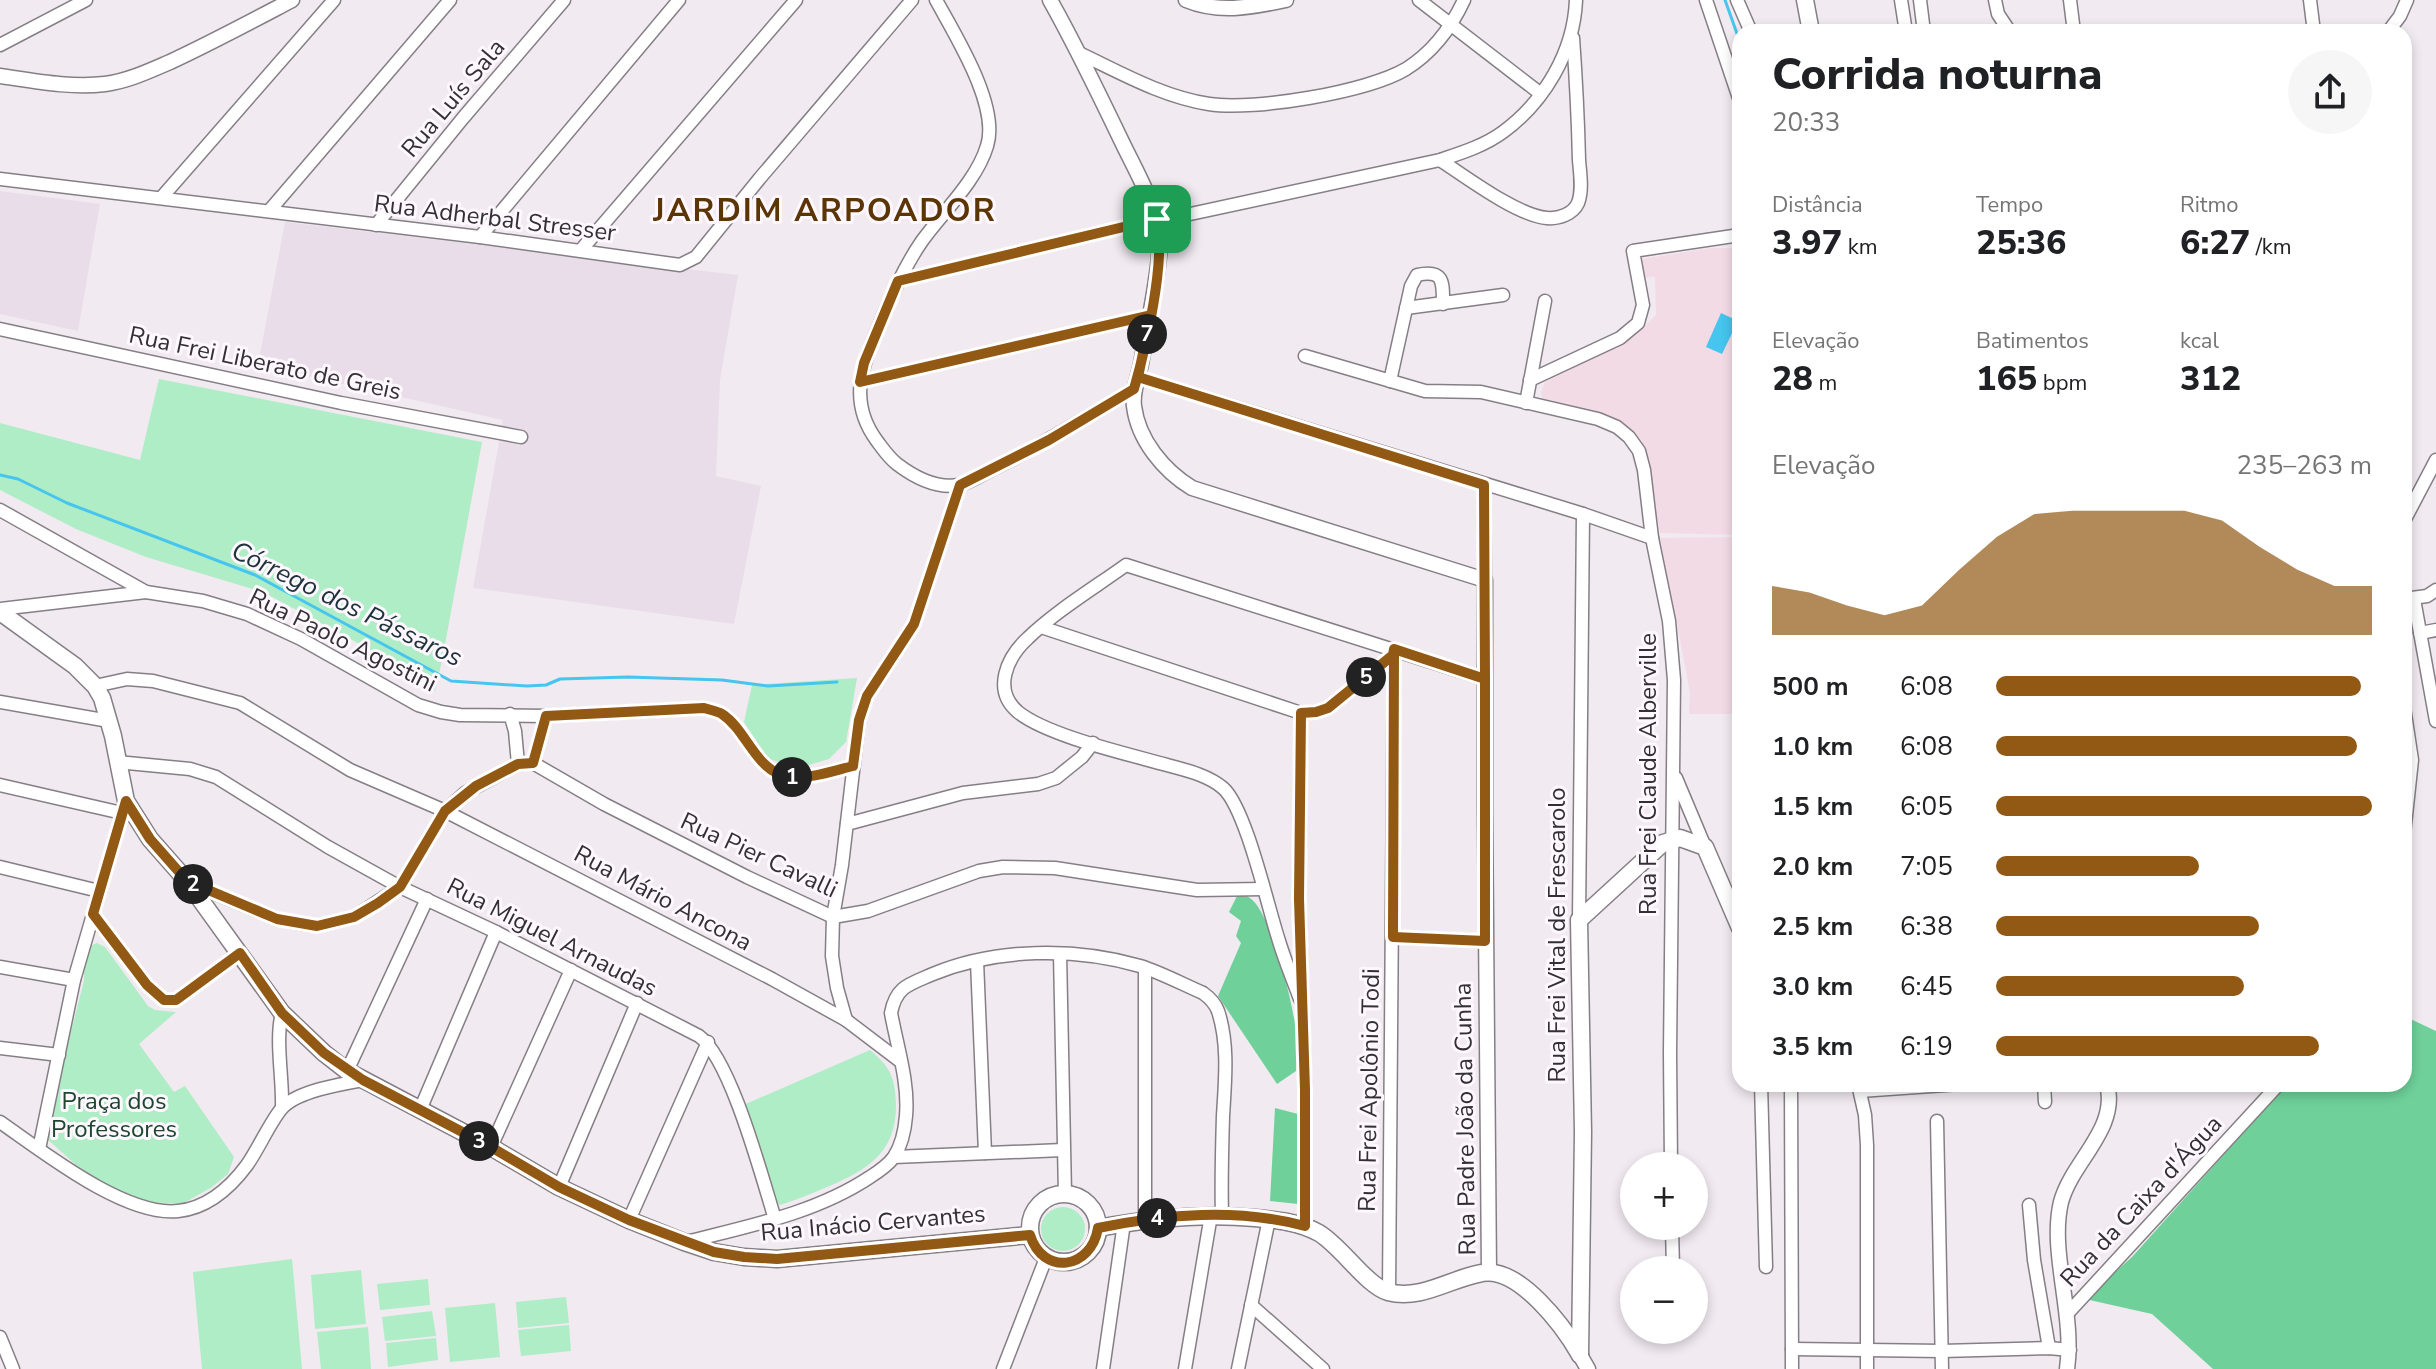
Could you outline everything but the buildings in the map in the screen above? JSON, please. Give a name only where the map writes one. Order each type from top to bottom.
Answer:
[{"type":"main road","points":[[1805,0],[1810,24]]},
{"type":"main road","name":"Rua Inácio Cervantes","points":[[0,610],[75,666],[95,686],[109,721],[124,807],[187,881],[282,1013],[347,1071],[491,1147],[559,1187],[629,1220],[714,1252],[777,1259],[1030,1235]]},
{"type":"main road","points":[[1579,920],[1672,838],[1689,839],[1705,847],[1732,909]]},
{"type":"main road","name":"Rua Frei Vital de Frescarolo","points":[[1579,920],[1584,1362]]},
{"type":"main road","points":[[1065,1194],[1075,1196],[1092,1208],[1098,1228],[1090,1250],[1070,1262],[1046,1258],[1033,1244],[1030,1235],[1030,1222],[1042,1201],[1065,1194]]},
{"type":"main road","points":[[1098,1228],[1145,1220],[1216,1215],[1269,1219],[1305,1226],[1341,1249],[1371,1281],[1389,1292],[1435,1289],[1489,1272],[1516,1283],[1534,1295],[1570,1337],[1584,1362]]},
{"type":"street","points":[[0,45],[86,0]]},
{"type":"street","points":[[0,76],[48,83],[108,84],[136,76],[187,54],[292,0]]},
{"type":"street","points":[[162,197],[334,0]]},
{"type":"street","points":[[270,210],[450,0]]},
{"type":"street","name":"Rua Luís Sala","points":[[376,225],[564,0]]},
{"type":"street","points":[[480,237],[679,0]]},
{"type":"street","points":[[581,250],[796,0]]},
{"type":"street","name":"Rua Adherbal Stresser","points":[[0,179],[270,210],[680,265],[696,257],[912,0]]},
{"type":"street","points":[[936,0],[988,108],[988,145],[978,165],[921,242],[898,281],[864,363],[860,382],[863,416],[871,433],[892,460],[926,481],[960,485],[1049,440],[1136,383],[1583,514],[1652,538]]},
{"type":"street","points":[[1050,0],[1079,53],[1157,219],[1160,248],[1151,315],[1136,383],[1135,413],[1147,443],[1160,462],[1192,488],[1485,580]]},
{"type":"street","points":[[1186,0],[1207,8],[1239,9],[1286,0]]},
{"type":"street","points":[[1419,0],[1541,94]]},
{"type":"street","points":[[1079,53],[1167,93],[1210,104],[1261,106],[1333,93],[1405,69],[1429,51],[1452,26],[1464,0]]},
{"type":"street","points":[[1440,160],[1537,217],[1562,217],[1573,211],[1580,194],[1572,35],[1576,0]]},
{"type":"street","points":[[1706,0],[1732,77]]},
{"type":"street","points":[[1737,0],[1748,24]]},
{"type":"street","points":[[1901,0],[1905,24]]},
{"type":"street","points":[[1920,0],[1923,24]]},
{"type":"street","points":[[1995,0],[1998,14],[2005,24]]},
{"type":"street","points":[[2070,0],[2073,24]]},
{"type":"street","points":[[2310,0],[2313,24]]},
{"type":"street","points":[[2394,24],[2407,0]]},
{"type":"street","points":[[898,281],[1157,219],[1440,160],[1479,146],[1502,133],[1529,109],[1556,71],[1572,35]]},
{"type":"street","points":[[1530,380],[1632,330],[1642,315],[1643,305],[1633,251],[1732,236]]},
{"type":"street","points":[[1390,381],[1413,280],[1417,275],[1423,273],[1441,278],[1443,304]]},
{"type":"street","points":[[1406,308],[1503,295]]},
{"type":"street","points":[[1526,403],[1545,301]]},
{"type":"street","points":[[860,382],[1151,315]]},
{"type":"street","name":"Rua Frei Liberato de Greis","points":[[0,329],[341,403],[521,437]]},
{"type":"street","name":"Rua Frei Claude Alberville","points":[[1305,356],[1425,391],[1481,392],[1598,419],[1617,427],[1639,451],[1672,651],[1675,775],[1671,1152]]},
{"type":"street","points":[[2412,506],[2436,460]]},
{"type":"street","points":[[846,1020],[832,956],[833,917],[862,707],[914,624],[960,485]]},
{"type":"street","name":"Rua Padre João da Cunha","points":[[1484,485],[1489,1272]]},
{"type":"street","name":"Rua Paolo Agostini","points":[[0,510],[146,592],[203,601],[247,614],[301,639],[418,705],[441,712],[546,716],[704,708],[720,713],[775,772],[790,777],[805,777],[853,766]]},
{"type":"street","name":"Rua Frei Vital de Frescarolo","points":[[1579,920],[1583,514]]},
{"type":"street","points":[[1300,999],[1246,833],[1235,803],[1226,789],[1187,770],[1038,724],[1018,712],[1007,700],[1004,682],[1006,668],[1014,653],[1041,627],[1126,565],[1485,679]]},
{"type":"street","points":[[2412,598],[2427,596],[2436,590]]},
{"type":"street","points":[[0,610],[146,592]]},
{"type":"street","points":[[2412,608],[2420,633],[2436,721]]},
{"type":"street","points":[[1041,627],[1301,713],[1328,708],[1393,652]]},
{"type":"street","points":[[2420,633],[2436,630]]},
{"type":"street","name":"Rua Frei Apolônio Todi","points":[[1389,1292],[1393,652]]},
{"type":"street","name":"Rua Mário Ancona","points":[[95,686],[138,679],[228,698],[252,709],[350,770],[445,811],[772,979],[846,1020],[900,1061]]},
{"type":"street","points":[[0,702],[109,721]]},
{"type":"street","points":[[1301,713],[1299,899],[1305,1090],[1305,1226]]},
{"type":"street","points":[[510,714],[518,764]]},
{"type":"street","points":[[187,881],[277,919],[317,926],[354,917],[400,887],[445,811],[465,793],[518,764],[533,763],[546,716]]},
{"type":"street","points":[[847,824],[963,793],[1047,781],[1070,769],[1093,743]]},
{"type":"street","name":"Rua Miguel Arnaudas","points":[[117,762],[190,769],[216,777],[328,847],[400,887],[496,932],[708,1042]]},
{"type":"street","name":"Rua Pier Cavalli","points":[[533,763],[604,804],[732,870],[833,917],[868,911],[979,871],[1003,867],[1055,868],[1197,890],[1263,889]]},
{"type":"street","points":[[1675,775],[1705,847]]},
{"type":"street","points":[[0,785],[124,807],[74,980],[39,1149]]},
{"type":"street","points":[[0,867],[99,891]]},
{"type":"street","points":[[347,1071],[427,899]]},
{"type":"street","points":[[93,914],[147,985],[164,1000],[176,1000],[240,953]]},
{"type":"street","points":[[420,1110],[496,932]]},
{"type":"street","points":[[1393,937],[1485,941]]},
{"type":"street","points":[[1060,954],[1065,1194]]},
{"type":"street","points":[[684,1242],[815,1206],[851,1190],[894,1157],[906,1117],[906,1090],[891,1013],[899,991],[912,983],[952,966],[1017,955],[1060,954],[1145,968],[1212,999],[1218,1010],[1222,1034],[1225,1073],[1216,1215],[1185,1369]]},
{"type":"street","points":[[977,961],[985,1153]]},
{"type":"street","points":[[0,967],[74,980]]},
{"type":"street","points":[[1145,968],[1145,1220]]},
{"type":"street","points":[[491,1147],[571,970]]},
{"type":"street","points":[[559,1187],[637,1003]]},
{"type":"street","points":[[0,1122],[90,1182],[123,1199],[153,1209],[176,1211],[196,1207],[215,1198],[237,1177],[282,1107],[283,1076],[278,1027],[282,1013]]},
{"type":"street","points":[[708,1042],[733,1091],[775,1219]]},
{"type":"street","points":[[629,1220],[708,1042]]},
{"type":"street","points":[[0,1048],[59,1055]]},
{"type":"street","points":[[282,1107],[319,1090],[363,1080]]},
{"type":"street","points":[[1761,1092],[1766,1267]]},
{"type":"street","points":[[1791,1092],[1792,1369]]},
{"type":"street","points":[[1860,1092],[1867,1145],[1867,1369]]},
{"type":"street","points":[[2044,1092],[2045,1102]]},
{"type":"street","points":[[2067,1369],[2070,1350],[2060,1242],[2061,1203],[2109,1112],[2109,1092]]},
{"type":"street","name":"Rua da Caixa d'Água","points":[[2068,1313],[2272,1092]]},
{"type":"street","points":[[1937,1121],[1942,1369]]},
{"type":"street","points":[[894,1157],[1063,1150]]},
{"type":"street","points":[[2029,1205],[2034,1260],[2049,1348]]},
{"type":"street","points":[[1238,1369],[1269,1219]]},
{"type":"street","points":[[1103,1369],[1124,1223]]},
{"type":"street","points":[[1003,1369],[1046,1258]]},
{"type":"street","points":[[1251,1305],[1323,1369]]},
{"type":"street","points":[[0,1337],[13,1369]]},
{"type":"street","points":[[1792,1349],[2070,1350]]},
{"type":"shaded area","points":[[0,191],[100,204],[78,331],[0,314]]},
{"type":"shaded area","points":[[285,222],[738,275],[720,380],[716,476],[761,486],[734,624],[473,588],[503,420],[258,365]]},
{"type":"shaded area","points":[[1711,248],[1732,248],[1732,535],[1660,533],[1642,440],[1624,426],[1543,399],[1541,393],[1545,382],[1635,336],[1656,315],[1655,277],[1638,277],[1635,260]]},
{"type":"shaded area","points":[[1732,537],[1732,714],[1689,714],[1690,693],[1676,618],[1656,538]]},
{"type":"green space","points":[[159,379],[482,442],[435,691],[369,649],[263,592],[146,557],[76,529],[0,490],[0,423],[140,460]]},
{"type":"green space","points":[[857,678],[846,742],[829,759],[795,769],[768,758],[744,722],[752,685]]},
{"type":"green space","points":[[1238,894],[1250,898],[1267,924],[1293,1012],[1298,1046],[1296,1071],[1277,1084],[1218,996],[1241,943],[1236,936],[1241,921],[1229,912]]},
{"type":"green space","name":"Praça dos Professores","points":[[97,943],[105,947],[148,1006],[155,1010],[176,1012],[139,1044],[174,1092],[185,1086],[234,1157],[228,1174],[182,1204],[133,1201],[87,1175],[44,1136],[84,981],[84,953]]},
{"type":"green space","points":[[2412,1020],[2436,1031],[2436,1369],[2213,1369],[2152,1314],[2085,1299],[2132,1257],[2280,1092],[2412,1092]]},
{"type":"green space","points":[[870,1050],[887,1067],[894,1086],[895,1120],[885,1147],[855,1174],[780,1205],[772,1198],[741,1106]]},
{"type":"green space","points":[[1275,1108],[1298,1114],[1298,1204],[1270,1201]]},
{"type":"green space","points":[[1063,1207],[1079,1213],[1085,1229],[1079,1245],[1063,1251],[1047,1245],[1041,1229],[1047,1213]]},
{"type":"green space","points":[[292,1259],[302,1369],[202,1369],[193,1272]]},
{"type":"green space","points":[[361,1270],[366,1324],[315,1329],[311,1275]]},
{"type":"green space","points":[[428,1279],[430,1305],[380,1310],[377,1284]]},
{"type":"green space","points":[[566,1297],[569,1323],[518,1328],[516,1302]]},
{"type":"green space","points":[[495,1303],[500,1357],[450,1362],[445,1308]]},
{"type":"green space","points":[[432,1311],[436,1336],[385,1341],[382,1317]]},
{"type":"green space","points":[[569,1325],[571,1351],[521,1356],[518,1330]]},
{"type":"green space","points":[[368,1327],[371,1369],[321,1369],[317,1332]]},
{"type":"green space","points":[[436,1338],[438,1360],[388,1367],[386,1343]]},
{"type":"water","points":[[1721,313],[1732,318],[1732,333],[1722,354],[1706,347]]},
{"type":"waterway","points":[[1725,0],[1734,24]]},
{"type":"waterway","name":"Córrego dos Pássaros","points":[[0,475],[18,479],[67,503],[255,575],[451,681],[527,686],[546,685],[560,679],[628,677],[722,680],[768,686],[837,682]]},
{"type":"district","name":"JARDIM ARPOADOR","points":[[825,210]]},
{"type":"route","points":[[1157,219],[898,281],[864,363],[860,382],[1151,315],[1138,377],[1484,485],[1485,679],[1394,649],[1393,937],[1485,941],[1485,679],[1394,649],[1393,655],[1328,708],[1301,713],[1299,899],[1305,1090],[1305,1226],[1269,1219],[1211,1215],[1172,1216],[1124,1223],[1098,1228],[1090,1250],[1070,1262],[1046,1258],[1033,1244],[1030,1235],[777,1259],[714,1252],[629,1220],[559,1187],[491,1147],[347,1071],[282,1013],[240,953],[176,1000],[164,1000],[147,985],[93,914],[126,801],[150,839],[187,881],[277,919],[317,926],[354,917],[400,887],[445,811],[465,793],[518,764],[533,763],[546,716],[704,708],[720,713],[775,772],[790,777],[805,777],[853,766],[862,707],[914,624],[960,485],[1049,440],[1134,389],[1151,315],[1157,273],[1160,234],[1157,219]]}]
